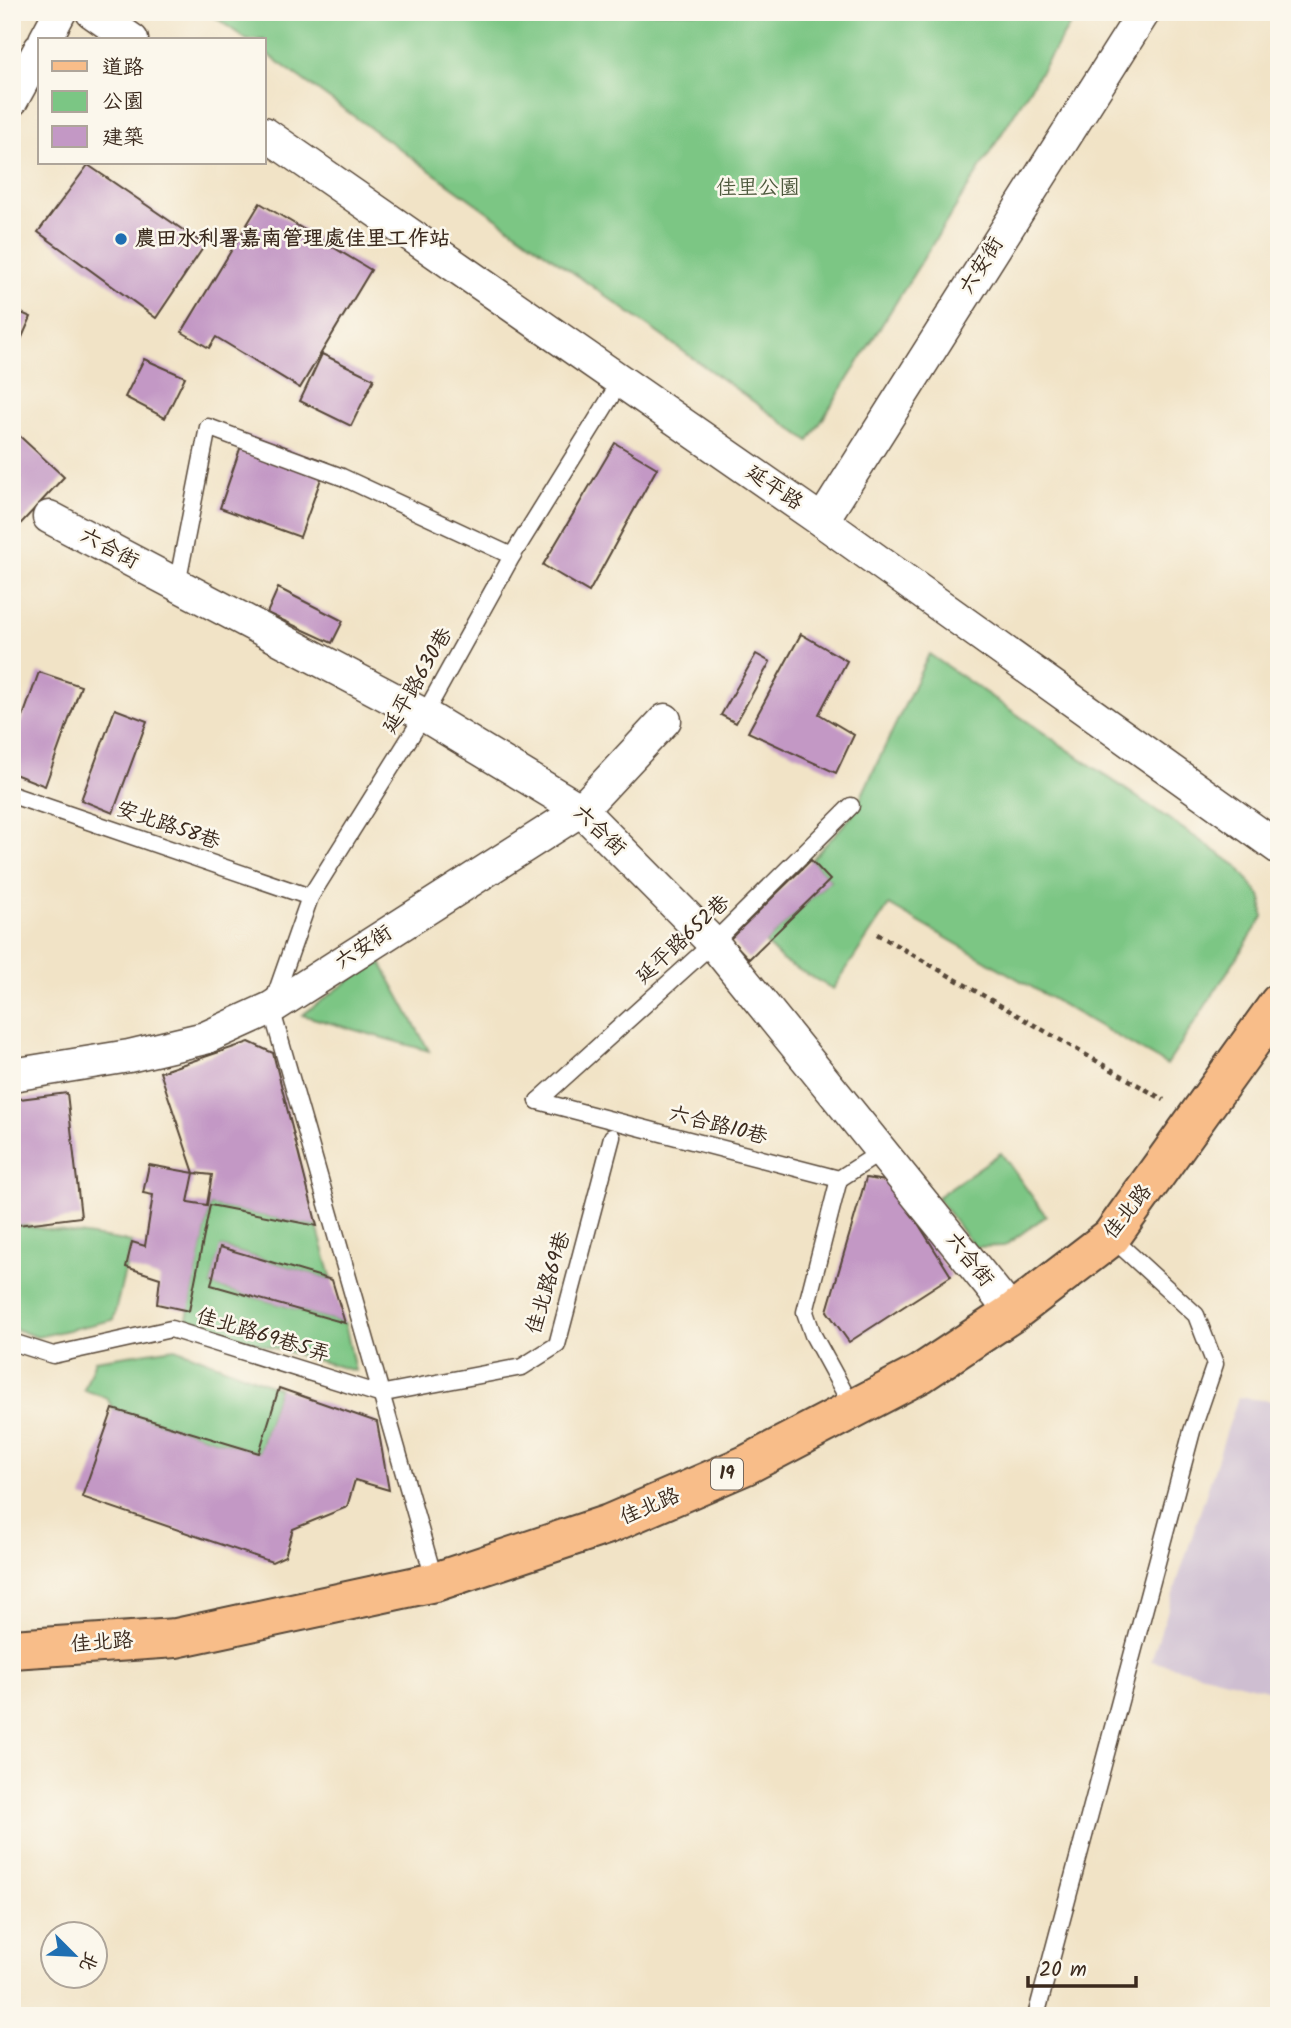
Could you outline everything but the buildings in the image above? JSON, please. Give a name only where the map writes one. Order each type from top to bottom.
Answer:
[{"type":"main road","name":"佳北路","points":[[12,1649],[176,1638],[435,1582],[609,1524],[746,1465],[854,1410],[920,1374],[1012,1313],[1111,1237],[1279,1003]]},
{"type":"street","points":[[46,38],[61,12]]},
{"type":"street","points":[[92,12],[129,38]]},
{"type":"street","name":"六安街","points":[[822,521],[1144,12]]},
{"type":"street","points":[[12,100],[38,53]]},
{"type":"street","name":"延平路","points":[[266,134],[822,521],[1279,848]]},
{"type":"street","name":"六合街","points":[[49,517],[424,715],[581,810],[713,943],[1012,1313]]},
{"type":"street","name":"六安街","points":[[12,1075],[130,1056],[205,1038],[271,1008],[581,810],[665,720]]},
{"type":"lane","name":"延平路630巷","points":[[271,1008],[310,897],[424,715],[512,556],[620,382]]},
{"type":"lane","points":[[177,585],[208,427],[342,477],[512,556]]},
{"type":"lane","name":"安北路58巷","points":[[12,795],[310,897]]},
{"type":"lane","name":"延平路652巷","points":[[538,1101],[713,943],[851,806]]},
{"type":"lane","points":[[271,1008],[379,1394],[435,1582]]},
{"type":"lane","name":"六合路10巷","points":[[538,1101],[839,1179]]},
{"type":"lane","name":"佳北路69巷","points":[[379,1394],[522,1367],[557,1345],[612,1137]]},
{"type":"lane","points":[[854,1410],[813,1335],[805,1312],[839,1179],[881,1152]]},
{"type":"lane","points":[[1036,2016],[1192,1431],[1215,1364],[1196,1315],[1111,1237]]},
{"type":"lane","name":"佳北路69巷5弄","points":[[12,1342],[53,1355],[171,1329],[379,1394]]},
{"type":"path","points":[[877,934],[1198,1119]]},
{"type":"shaded area","points":[[1238,1397],[1279,1402],[1279,1693],[1151,1661]]},
{"type":"green space","name":"佳里公園","points":[[208,12],[1078,12],[809,441],[266,53],[266,38],[244,38]]},
{"type":"green space","points":[[929,654],[1237,866],[1262,898],[1263,917],[1167,1065],[889,905],[833,989],[783,961],[765,943],[830,880],[811,860],[852,816]]},
{"type":"green space","points":[[379,959],[429,1051],[302,1015]]},
{"type":"green space","points":[[1001,1153],[1046,1216],[1004,1246],[974,1247],[937,1197]]},
{"type":"green space","points":[[210,1205],[317,1226],[332,1280],[221,1247],[211,1285],[345,1323],[355,1371],[186,1323]]},
{"type":"green space","points":[[12,1224],[132,1242],[113,1320],[37,1337],[12,1328]]},
{"type":"green space","points":[[175,1348],[279,1388],[259,1453],[113,1409],[107,1398],[84,1390],[95,1360]]},
{"type":"place","name":"農田水利署嘉南管理處佳里工作站","points":[[121,239]]}]
